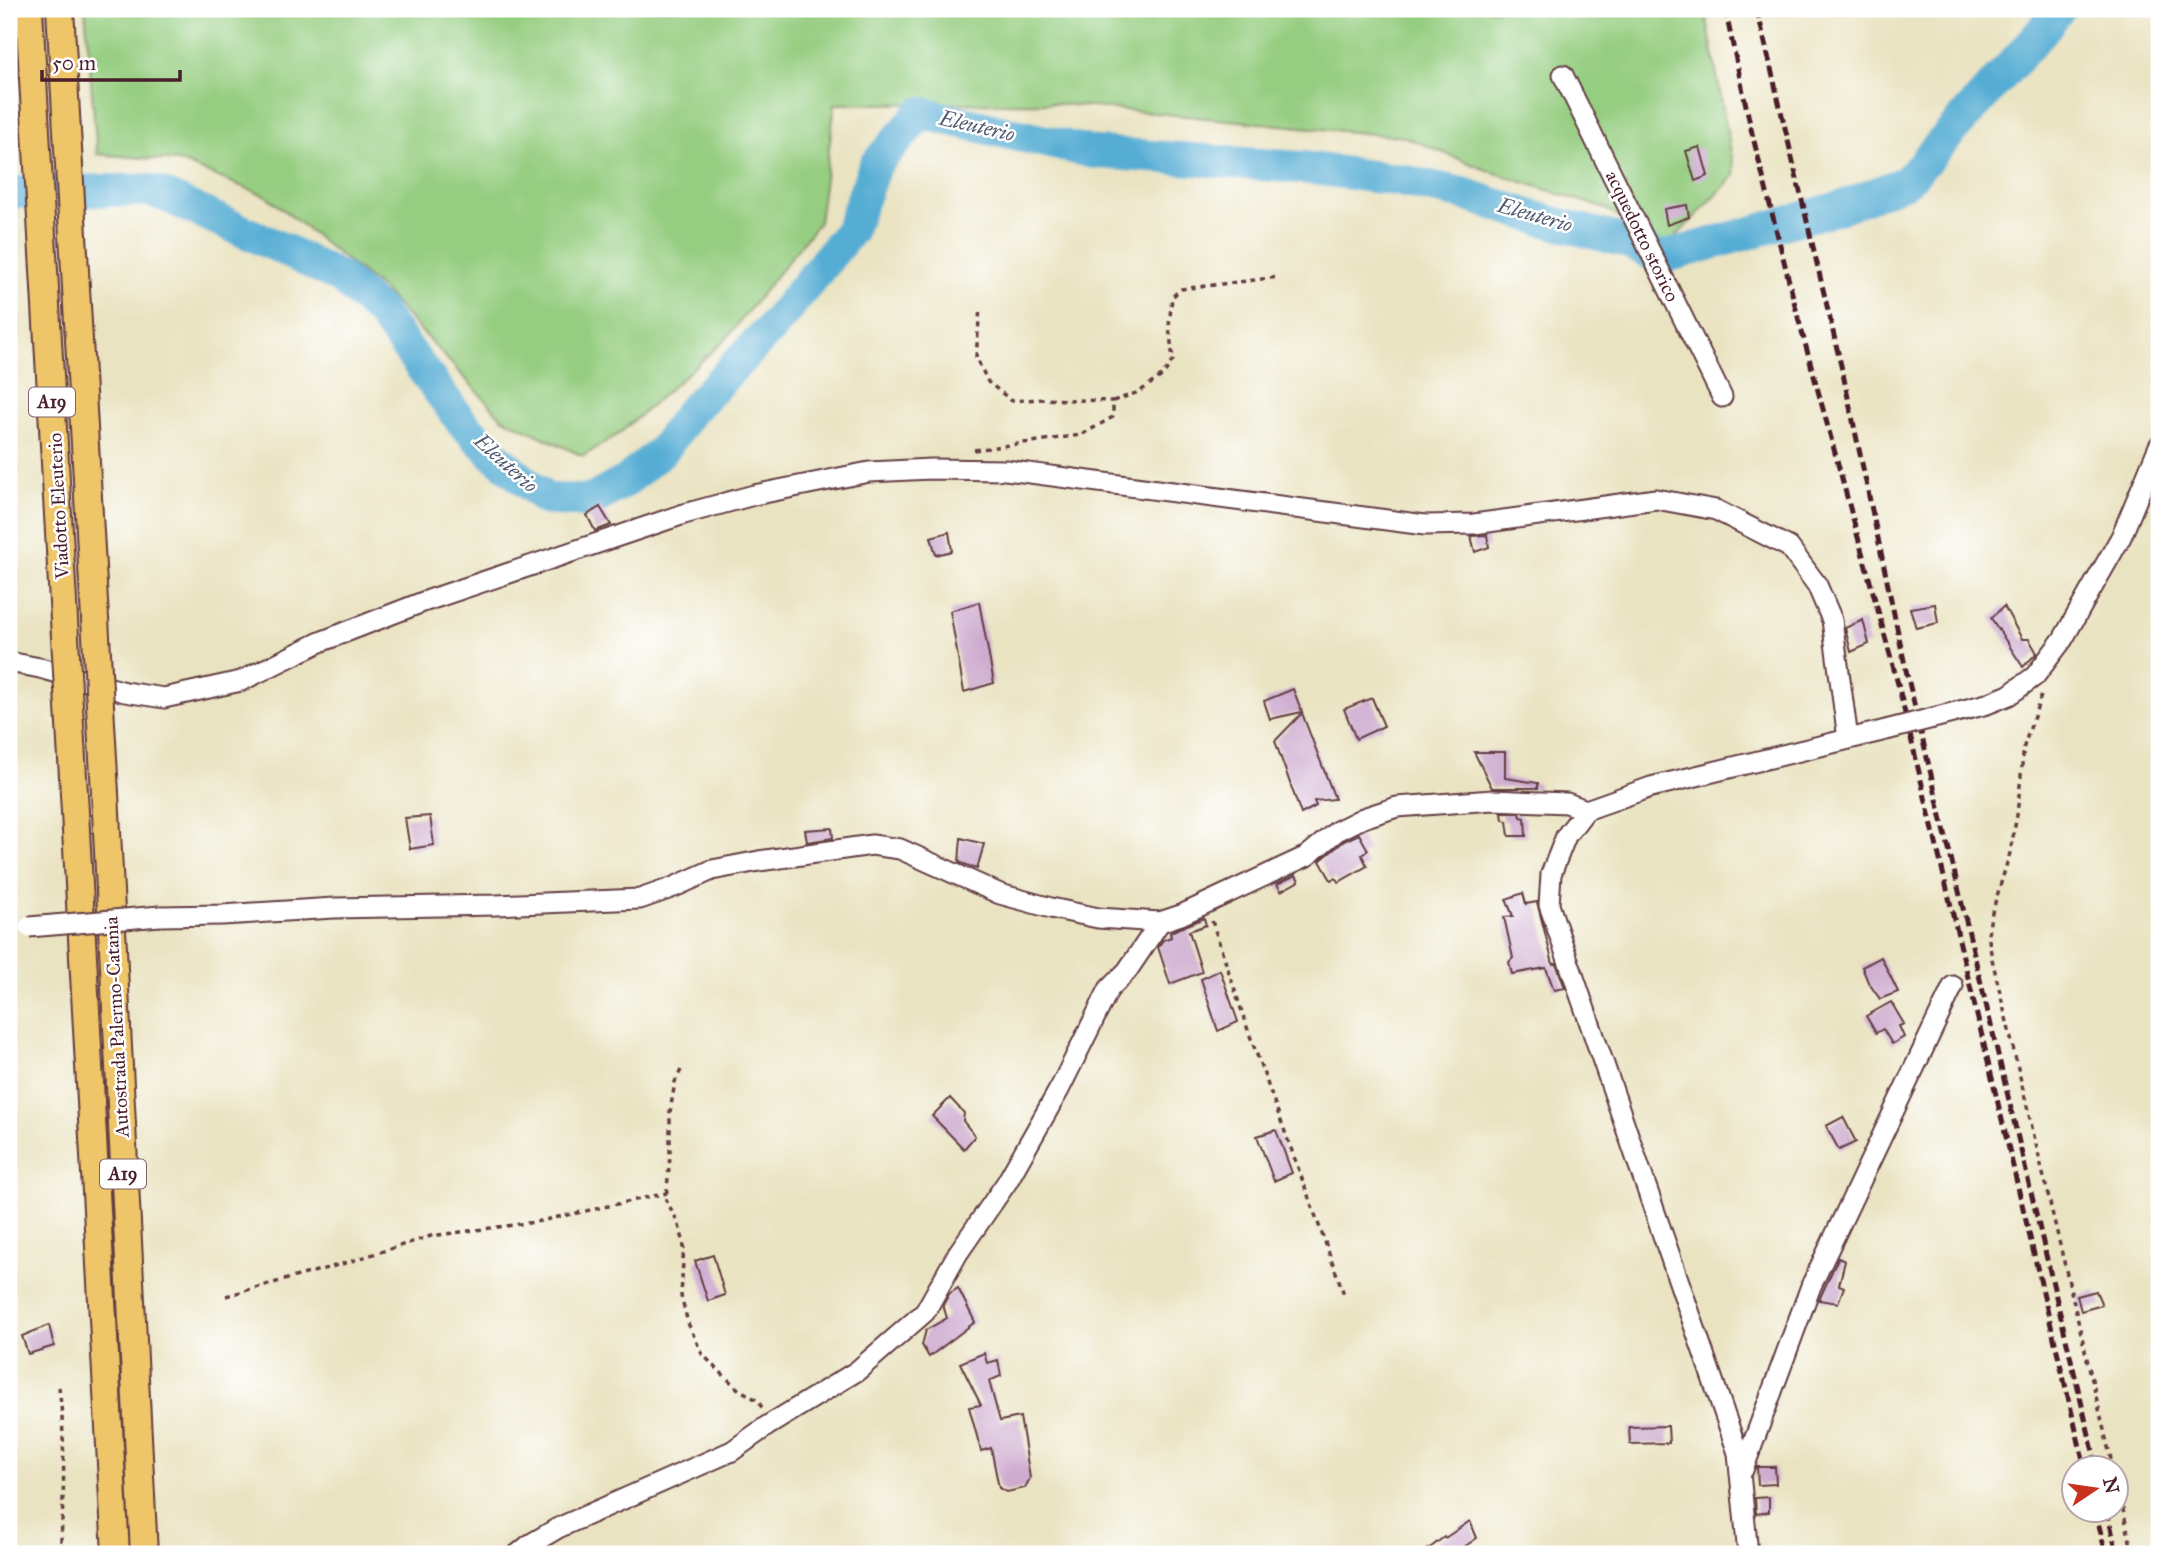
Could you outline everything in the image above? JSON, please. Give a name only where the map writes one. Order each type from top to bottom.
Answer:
[{"type":"highway","name":"Viadotto Eleuterio","points":[[29,9],[74,794]]},
{"type":"highway","name":"Viadotto Eleuterio","points":[[60,9],[105,793]]},
{"type":"highway","name":"Autostrada Palermo-Catania","points":[[105,793],[144,1554]]},
{"type":"highway","name":"Autostrada Palermo-Catania","points":[[74,794],[116,1554]]},
{"type":"street","name":"acquedotto storico","points":[[1563,75],[1722,397]]},
{"type":"street","points":[[1748,1554],[1738,1453],[1549,905],[1551,874],[1566,836],[1586,810],[1651,787],[1998,700],[2035,677],[2063,639],[2121,537],[2159,446]]},
{"type":"street","points":[[9,662],[125,692],[164,698],[241,681],[320,642],[423,602],[684,514],[754,495],[869,472],[1006,470],[1425,525],[1474,524],[1656,499],[1716,510],[1789,547],[1817,585],[1832,620],[1849,739]]},
{"type":"street","points":[[29,927],[160,916],[334,908],[640,899],[712,870],[872,845],[901,849],[1000,894],[1051,908],[1098,918],[1160,922],[1307,856],[1338,831],[1363,818],[1397,807],[1493,800],[1567,803],[1586,810]]},
{"type":"street","points":[[518,1554],[558,1528],[732,1451],[857,1371],[925,1312],[958,1253],[1007,1182],[1109,989],[1127,971],[1160,922]]},
{"type":"street","points":[[1740,1481],[1749,1450],[1811,1286],[1953,986]]},
{"type":"path","points":[[980,308],[976,357],[988,382],[1012,401],[1113,401],[1139,392],[1163,375],[1172,360],[1169,326],[1172,297],[1181,289],[1279,277]]},
{"type":"path","points":[[969,451],[1081,435],[1113,417],[1113,401]]},
{"type":"path","points":[[2044,685],[2024,746],[2010,853],[1991,916],[1989,934],[1992,959],[2110,1454]]},
{"type":"path","points":[[1206,902],[1249,1033],[1345,1297]]},
{"type":"path","points":[[681,1070],[675,1082],[670,1112],[666,1200],[678,1222],[684,1243],[681,1296],[702,1354],[737,1388],[757,1400],[772,1423]]},
{"type":"path","points":[[226,1296],[431,1236],[536,1222],[667,1193]]},
{"type":"path","points":[[59,1387],[64,1425],[60,1554]]},
{"type":"path","points":[[2126,1524],[2133,1554]]},
{"type":"green space","points":[[85,9],[1705,9],[1735,175],[1666,247],[1606,209],[1489,171],[1405,137],[1051,103],[835,104],[819,222],[725,340],[620,433],[583,456],[502,418],[382,289],[266,196],[178,161],[97,154]]},
{"type":"building","points":[[1700,147],[1708,176],[1695,181],[1686,151]]},
{"type":"building","points":[[1687,205],[1689,217],[1667,225],[1664,209]]},
{"type":"building","points":[[600,507],[611,525],[595,531],[587,515]]},
{"type":"building","points":[[949,532],[952,551],[936,555],[931,537]]},
{"type":"building","points":[[1487,535],[1489,547],[1475,552],[1471,536]]},
{"type":"building","points":[[979,602],[994,683],[964,692],[950,611]]},
{"type":"building","points":[[1935,604],[1938,623],[1916,628],[1910,608]]},
{"type":"building","points":[[2004,606],[2022,639],[2029,639],[2037,653],[2023,667],[1991,618]]},
{"type":"building","points":[[1863,620],[1869,644],[1851,652],[1845,628]]},
{"type":"building","points":[[1293,689],[1302,712],[1270,719],[1264,701]]},
{"type":"building","points":[[1372,698],[1384,726],[1356,739],[1344,709]]},
{"type":"building","points":[[1302,713],[1335,799],[1314,801],[1316,806],[1301,814],[1275,741]]},
{"type":"building","points":[[1474,752],[1505,752],[1505,778],[1538,783],[1538,788],[1492,788]]},
{"type":"building","points":[[1502,813],[1520,813],[1521,817],[1525,818],[1526,836],[1509,836],[1507,821],[1503,820]]},
{"type":"building","points":[[430,816],[434,845],[410,849],[405,818]]},
{"type":"building","points":[[832,828],[833,838],[807,842],[805,830]]},
{"type":"building","points":[[1359,834],[1368,850],[1362,855],[1367,866],[1339,882],[1335,878],[1331,880],[1320,861],[1344,841]]},
{"type":"building","points":[[961,838],[984,844],[977,869],[959,862]]},
{"type":"building","points":[[1296,875],[1299,881],[1281,891],[1277,884]]},
{"type":"building","points":[[1523,893],[1526,904],[1537,902],[1553,964],[1556,963],[1565,988],[1554,990],[1546,968],[1512,974],[1509,962],[1513,958],[1504,917],[1513,916],[1506,899]]},
{"type":"building","points":[[1204,918],[1206,925],[1189,931],[1202,972],[1170,984],[1158,947],[1163,940],[1171,937],[1170,932]]},
{"type":"building","points":[[1881,957],[1898,992],[1880,999],[1868,982],[1862,967]]},
{"type":"building","points":[[1220,970],[1238,1022],[1218,1031],[1201,979]]},
{"type":"building","points":[[1891,1002],[1904,1024],[1899,1026],[1904,1037],[1892,1044],[1883,1029],[1876,1033],[1866,1016]]},
{"type":"building","points":[[950,1098],[964,1113],[963,1121],[975,1136],[964,1149],[932,1116]]},
{"type":"building","points":[[1843,1117],[1856,1142],[1839,1150],[1826,1126]]},
{"type":"building","points":[[1276,1130],[1292,1173],[1274,1181],[1257,1136]]},
{"type":"building","points":[[713,1255],[725,1295],[708,1301],[695,1261]]},
{"type":"building","points":[[1838,1258],[1845,1261],[1839,1285],[1844,1287],[1838,1303],[1819,1300]]},
{"type":"building","points":[[958,1288],[975,1322],[929,1357],[922,1345],[926,1330],[947,1318],[943,1305],[949,1294]]},
{"type":"building","points":[[2096,1291],[2102,1305],[2081,1311],[2077,1296]]},
{"type":"building","points":[[49,1325],[54,1346],[28,1354],[22,1336]]},
{"type":"building","points":[[984,1353],[987,1363],[998,1360],[1001,1376],[989,1381],[1000,1421],[1020,1417],[1030,1478],[1025,1488],[1007,1492],[999,1488],[991,1448],[981,1451],[969,1407],[981,1405],[960,1363]]},
{"type":"building","points":[[1668,1426],[1669,1443],[1630,1444],[1629,1427]]},
{"type":"building","points":[[1757,1467],[1775,1467],[1776,1484],[1758,1485]]},
{"type":"building","points":[[1769,1497],[1769,1512],[1756,1514],[1755,1498]]},
{"type":"building","points":[[1470,1521],[1477,1538],[1454,1554],[1422,1554],[1444,1537]]},
{"type":"waterway","name":"Eleuterio","points":[[9,192],[146,190],[161,194],[283,249],[341,278],[379,311],[461,421],[493,454],[546,499],[590,501],[626,481],[664,449],[690,412],[773,326],[851,230],[875,165],[921,113],[1091,152],[1308,168],[1399,180],[1464,194],[1543,220],[1625,241],[1660,258],[1842,207],[1907,181],[2059,9]]},
{"type":"railway","points":[[1725,9],[1752,133],[1799,321],[1898,684],[2082,1454]]},
{"type":"railway","points":[[1757,9],[1843,374],[1906,670],[2094,1454]]},
{"type":"railway","points":[[2098,1524],[2106,1554]]},
{"type":"railway","points":[[2110,1524],[2117,1554]]}]
